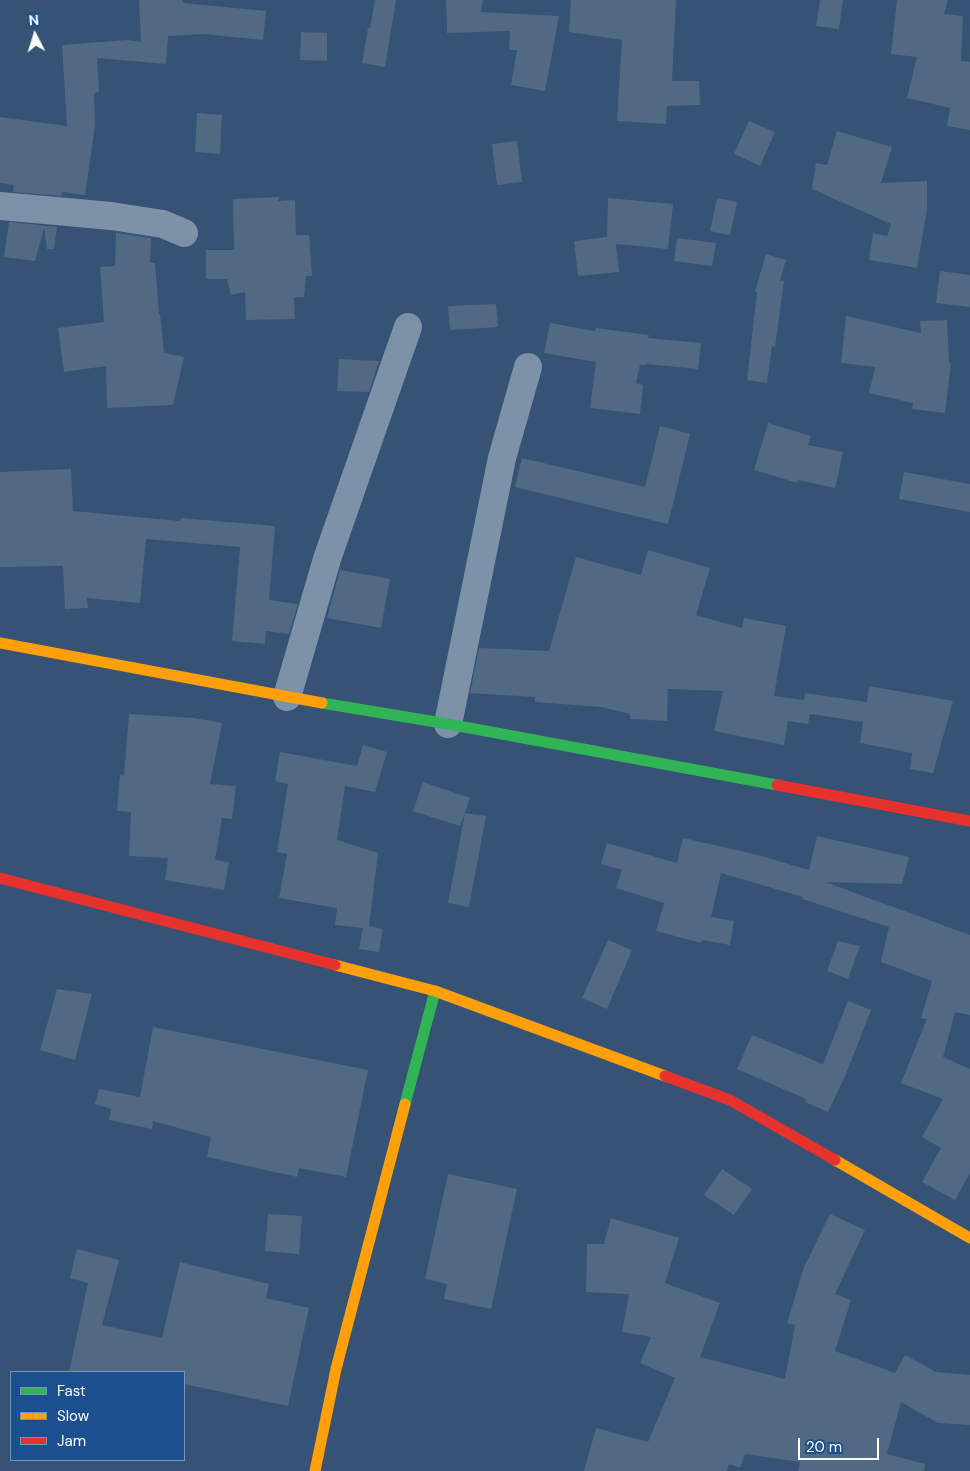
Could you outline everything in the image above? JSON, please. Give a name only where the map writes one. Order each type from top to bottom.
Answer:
[{"type":"street","points":[[0,206],[111,216],[163,224],[184,233]]},
{"type":"street","points":[[287,696],[327,559],[408,327]]},
{"type":"street","points":[[448,724],[502,458],[528,367]]},
{"type":"street","points":[[0,643],[970,820]]},
{"type":"street","points":[[0,878],[435,991],[730,1100],[970,1238]]},
{"type":"street","points":[[315,1471],[336,1368],[435,991]]},
{"type":"building","points":[[139,0],[182,0],[183,3],[266,11],[263,40],[204,34],[168,36],[166,64],[97,58],[99,92],[94,93],[95,126],[85,195],[62,192],[61,196],[13,192],[14,185],[0,183],[0,117],[67,126],[62,45],[127,40],[141,42]]},
{"type":"building","points":[[375,0],[396,0],[385,67],[362,63]]},
{"type":"building","points":[[446,0],[483,0],[481,12],[559,16],[545,91],[511,85],[517,50],[509,50],[510,31],[447,33]]},
{"type":"building","points":[[571,0],[676,0],[672,81],[699,81],[700,105],[667,106],[666,124],[617,121],[622,40],[569,32]]},
{"type":"building","points":[[820,0],[843,0],[839,29],[816,26]]},
{"type":"building","points":[[897,0],[948,0],[944,14],[963,16],[961,61],[970,62],[970,130],[947,126],[950,108],[907,98],[917,57],[891,54]]},
{"type":"building","points":[[301,32],[327,33],[327,61],[300,60]]},
{"type":"building","points":[[197,113],[222,115],[220,154],[195,152]]},
{"type":"building","points":[[749,121],[775,132],[760,166],[734,154]]},
{"type":"building","points":[[837,131],[892,147],[881,183],[927,181],[927,209],[917,268],[869,260],[873,233],[887,236],[891,224],[812,189],[816,163],[827,165]]},
{"type":"building","points":[[517,141],[522,182],[497,185],[492,144]]},
{"type":"building","points":[[279,197],[278,201],[295,200],[296,235],[309,235],[312,276],[306,276],[304,297],[294,297],[295,319],[246,320],[245,292],[231,295],[227,279],[206,279],[206,250],[234,250],[233,199]]},
{"type":"building","points":[[608,198],[673,204],[668,249],[616,244],[619,272],[578,276],[574,241],[607,237]]},
{"type":"building","points":[[717,198],[737,202],[730,235],[710,231]]},
{"type":"building","points":[[9,222],[57,227],[54,249],[47,249],[44,228],[35,261],[4,257]]},
{"type":"building","points":[[116,233],[151,238],[150,263],[155,263],[164,353],[184,357],[173,405],[107,408],[106,366],[64,372],[58,328],[104,322],[100,267],[115,266]]},
{"type":"building","points":[[677,238],[716,243],[712,266],[674,261]]},
{"type":"building","points":[[766,254],[786,260],[780,280],[784,281],[775,347],[772,346],[767,383],[747,380],[757,292],[755,291]]},
{"type":"building","points":[[940,271],[970,275],[970,307],[936,303]]},
{"type":"building","points":[[496,304],[498,327],[450,330],[448,306]]},
{"type":"building","points":[[846,316],[921,333],[920,321],[947,320],[949,363],[951,363],[945,413],[912,409],[913,403],[869,393],[875,367],[841,363]]},
{"type":"building","points":[[550,323],[595,331],[596,328],[649,335],[648,338],[701,343],[698,369],[640,365],[636,383],[643,385],[640,414],[590,408],[596,362],[544,353]]},
{"type":"building","points":[[339,359],[379,361],[369,392],[337,391]]},
{"type":"building","points":[[768,423],[811,436],[808,445],[843,452],[835,488],[798,480],[797,483],[754,470]]},
{"type":"building","points":[[660,426],[690,434],[668,524],[515,487],[522,458],[645,487]]},
{"type":"building","points":[[71,469],[73,511],[180,521],[181,518],[275,526],[269,600],[298,604],[289,634],[266,631],[265,644],[232,641],[240,547],[146,539],[140,603],[87,598],[88,608],[65,609],[63,566],[0,567],[0,472]]},
{"type":"building","points":[[904,472],[970,484],[970,512],[899,499]]},
{"type":"building","points":[[648,550],[710,568],[696,615],[742,628],[744,618],[786,626],[774,696],[804,700],[805,693],[867,702],[869,686],[953,701],[933,773],[910,769],[912,753],[860,743],[863,722],[810,714],[808,724],[788,721],[784,745],[714,731],[723,691],[668,689],[667,721],[630,719],[630,714],[601,707],[535,702],[535,697],[470,693],[479,648],[549,651],[576,557],[641,575]]},
{"type":"building","points":[[340,570],[390,579],[381,628],[327,618]]},
{"type":"building","points":[[129,714],[194,718],[222,723],[210,784],[236,786],[232,819],[222,818],[215,860],[229,862],[224,890],[165,880],[168,858],[129,856],[131,812],[117,811],[120,775],[124,776]]},
{"type":"building","points":[[363,745],[387,752],[375,792],[345,786],[337,840],[378,853],[369,926],[383,929],[379,952],[359,949],[363,928],[335,925],[337,908],[279,898],[287,854],[277,852],[288,784],[275,781],[280,752],[357,766]]},
{"type":"building","points":[[423,782],[470,798],[460,826],[413,811]]},
{"type":"building","points":[[465,813],[486,816],[469,907],[448,903]]},
{"type":"building","points":[[817,836],[909,857],[902,884],[825,882],[970,935],[970,1015],[955,1012],[943,1057],[970,1069],[970,1173],[955,1200],[922,1182],[941,1148],[922,1137],[943,1099],[901,1083],[927,1019],[921,1018],[932,981],[881,962],[889,927],[802,899],[803,897],[721,873],[711,917],[734,921],[730,945],[702,940],[701,943],[656,931],[664,903],[616,888],[622,870],[601,864],[607,843],[677,863],[683,838],[754,854],[809,870]]},
{"type":"building","points":[[608,940],[632,950],[607,1009],[582,998]]},
{"type":"building","points":[[838,941],[860,946],[848,979],[827,971]]},
{"type":"building","points":[[57,989],[92,994],[75,1060],[40,1050]]},
{"type":"building","points":[[848,1001],[871,1010],[846,1074],[828,1112],[805,1102],[806,1099],[737,1069],[752,1035],[823,1064]]},
{"type":"building","points":[[153,1027],[368,1070],[346,1177],[299,1168],[297,1177],[207,1157],[211,1137],[153,1121],[152,1129],[109,1120],[111,1109],[95,1104],[99,1089],[140,1097]]},
{"type":"building","points":[[722,1169],[752,1189],[734,1215],[704,1195]]},
{"type":"building","points":[[448,1174],[517,1189],[491,1309],[444,1299],[447,1284],[425,1279]]},
{"type":"building","points":[[268,1214],[302,1216],[299,1254],[265,1251]]},
{"type":"building","points":[[830,1214],[865,1230],[835,1294],[851,1300],[835,1351],[895,1373],[905,1355],[936,1372],[970,1375],[970,1425],[938,1423],[901,1402],[887,1454],[925,1464],[924,1471],[798,1471],[800,1462],[745,1454],[740,1468],[729,1464],[727,1471],[584,1471],[596,1428],[648,1442],[675,1378],[640,1363],[651,1337],[622,1332],[629,1294],[586,1292],[587,1244],[604,1244],[611,1218],[679,1238],[665,1283],[720,1303],[700,1357],[785,1379],[795,1325],[787,1323],[804,1267]]},
{"type":"building","points":[[77,1249],[119,1260],[102,1325],[162,1338],[180,1262],[269,1284],[266,1298],[309,1308],[288,1406],[185,1384],[185,1371],[69,1371],[88,1283],[70,1278]]},
{"type":"traffic: fast","points":[[322,703],[448,724],[777,785]]},
{"type":"traffic: fast","points":[[405,1104],[435,991]]},
{"type":"traffic: slow","points":[[0,643],[322,703]]},
{"type":"traffic: slow","points":[[335,965],[435,991],[665,1076]]},
{"type":"traffic: slow","points":[[315,1471],[336,1369],[405,1104]]},
{"type":"traffic: slow","points":[[835,1160],[970,1238]]},
{"type":"traffic: jam","points":[[777,785],[970,821]]},
{"type":"traffic: jam","points":[[0,878],[335,965]]},
{"type":"traffic: jam","points":[[665,1076],[730,1100],[835,1160]]}]
